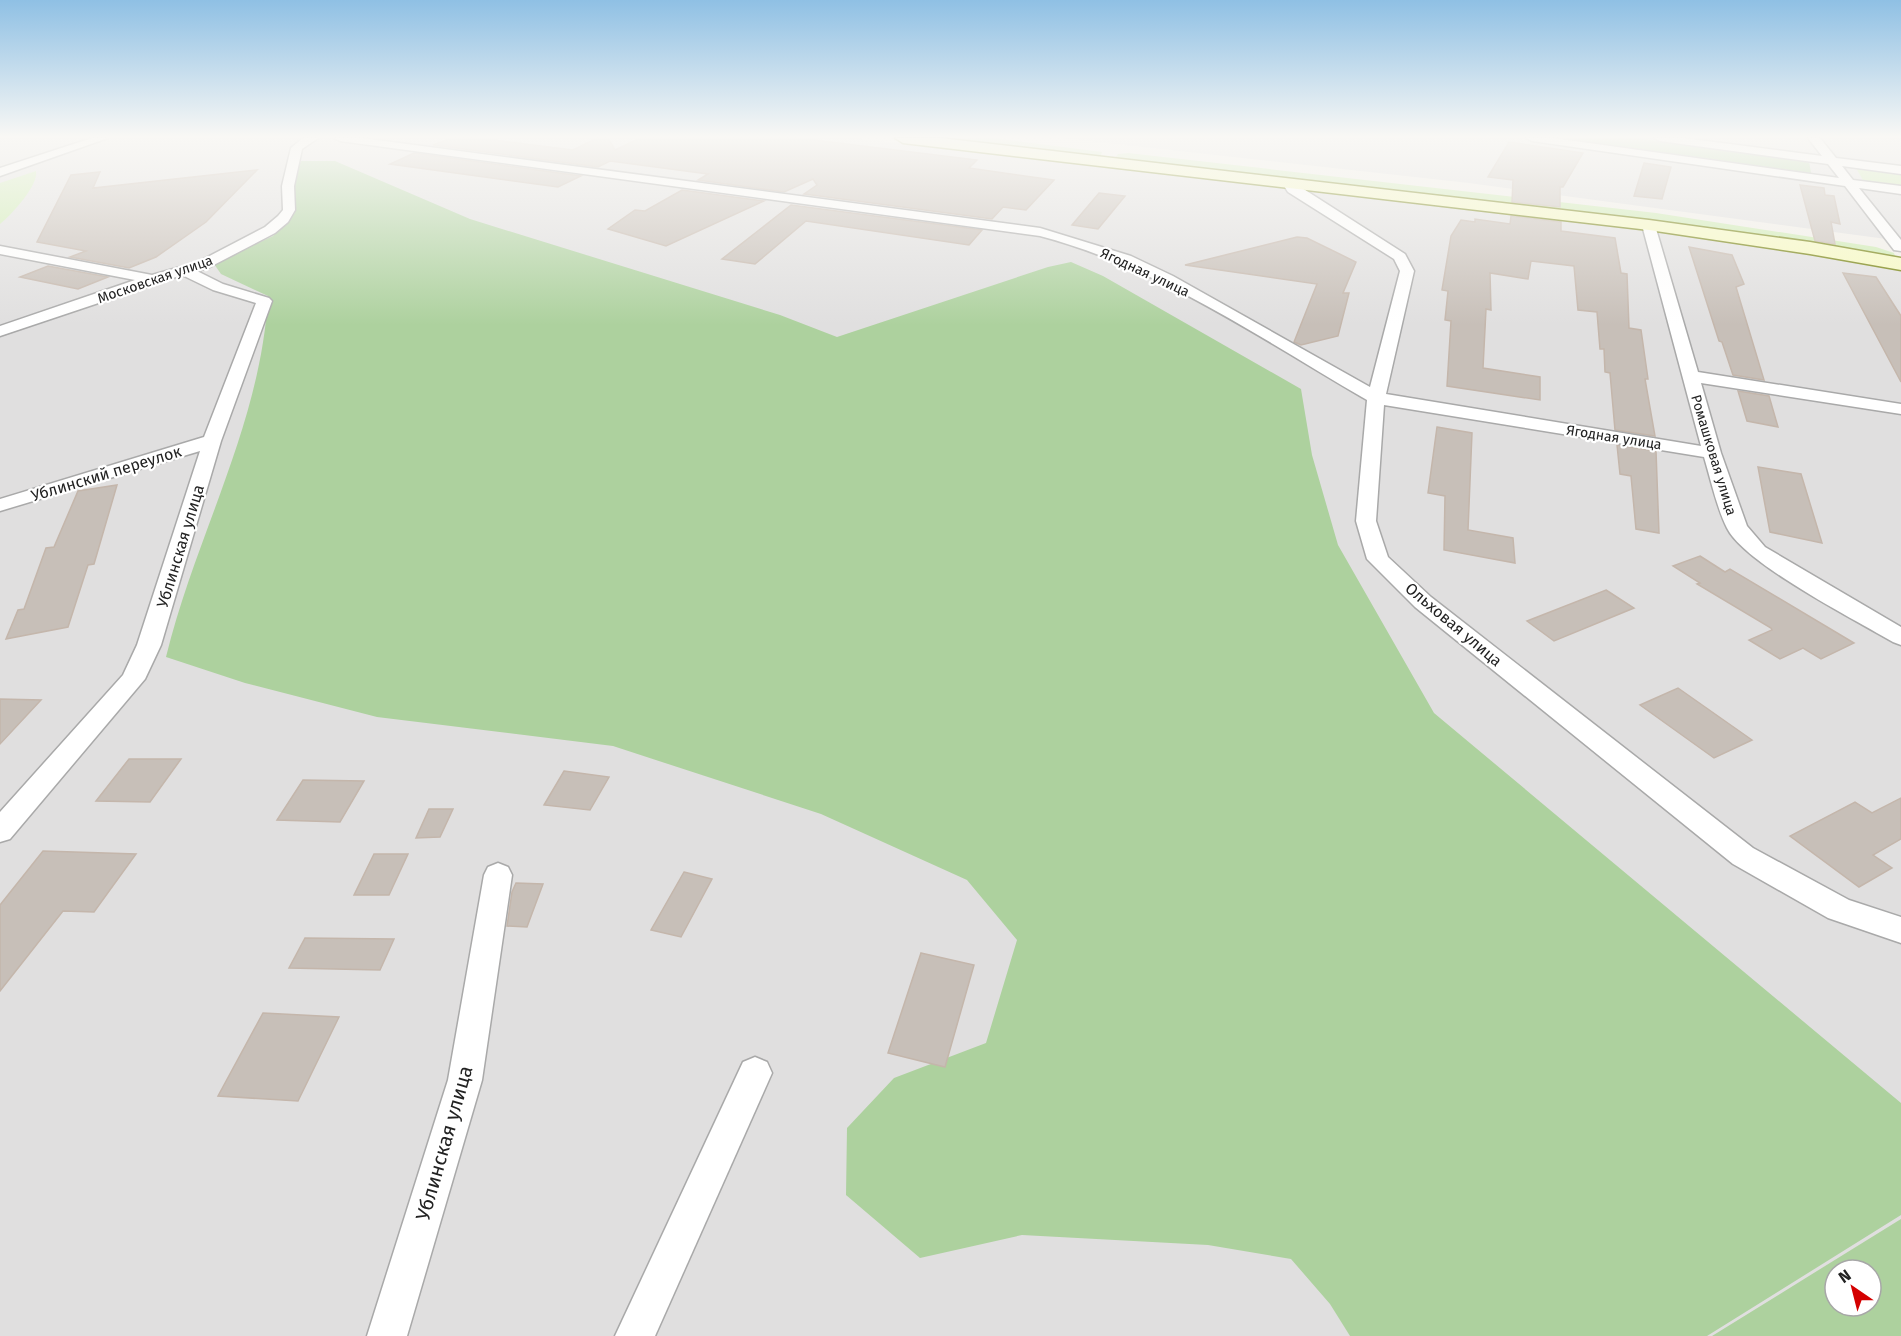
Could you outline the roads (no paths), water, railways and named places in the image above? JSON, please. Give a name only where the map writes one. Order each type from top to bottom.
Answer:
[{"type":"main road","points":[[1437,200],[1649,225],[1810,248],[1901,253]]},
{"type":"main road","points":[[1552,200],[1647,210],[1901,253]]},
{"type":"street","name":"Московская улица","points":[[0,331],[152,279],[203,265],[247,244],[283,219],[290,210],[289,200]]},
{"type":"street","name":"Ягодная улица","points":[[801,200],[1028,231],[1067,239],[1125,260],[1168,279],[1376,398],[1712,453]]},
{"type":"street","name":"Ольховая улица","points":[[1310,200],[1400,257],[1407,271],[1376,398],[1366,521],[1378,559],[1424,602],[1743,856],[1839,909],[1901,930]]},
{"type":"street","points":[[1863,200],[1901,253]]},
{"type":"street","name":"Ромашковая улица","points":[[1649,225],[1712,453],[1737,528],[1758,551],[1811,585],[1901,637]]},
{"type":"street","points":[[0,250],[152,279]]},
{"type":"street","name":"Ублинская улица","points":[[0,831],[133,679],[149,645],[212,441],[264,301],[218,287],[185,271]]},
{"type":"street","points":[[1691,376],[1901,409]]},
{"type":"street","name":"Ублинский переулок","points":[[0,505],[212,441]]},
{"type":"street","name":"Ублинская улица","points":[[387,1336],[465,1080],[498,874]]},
{"type":"street","points":[[635,1336],[755,1073]]}]
